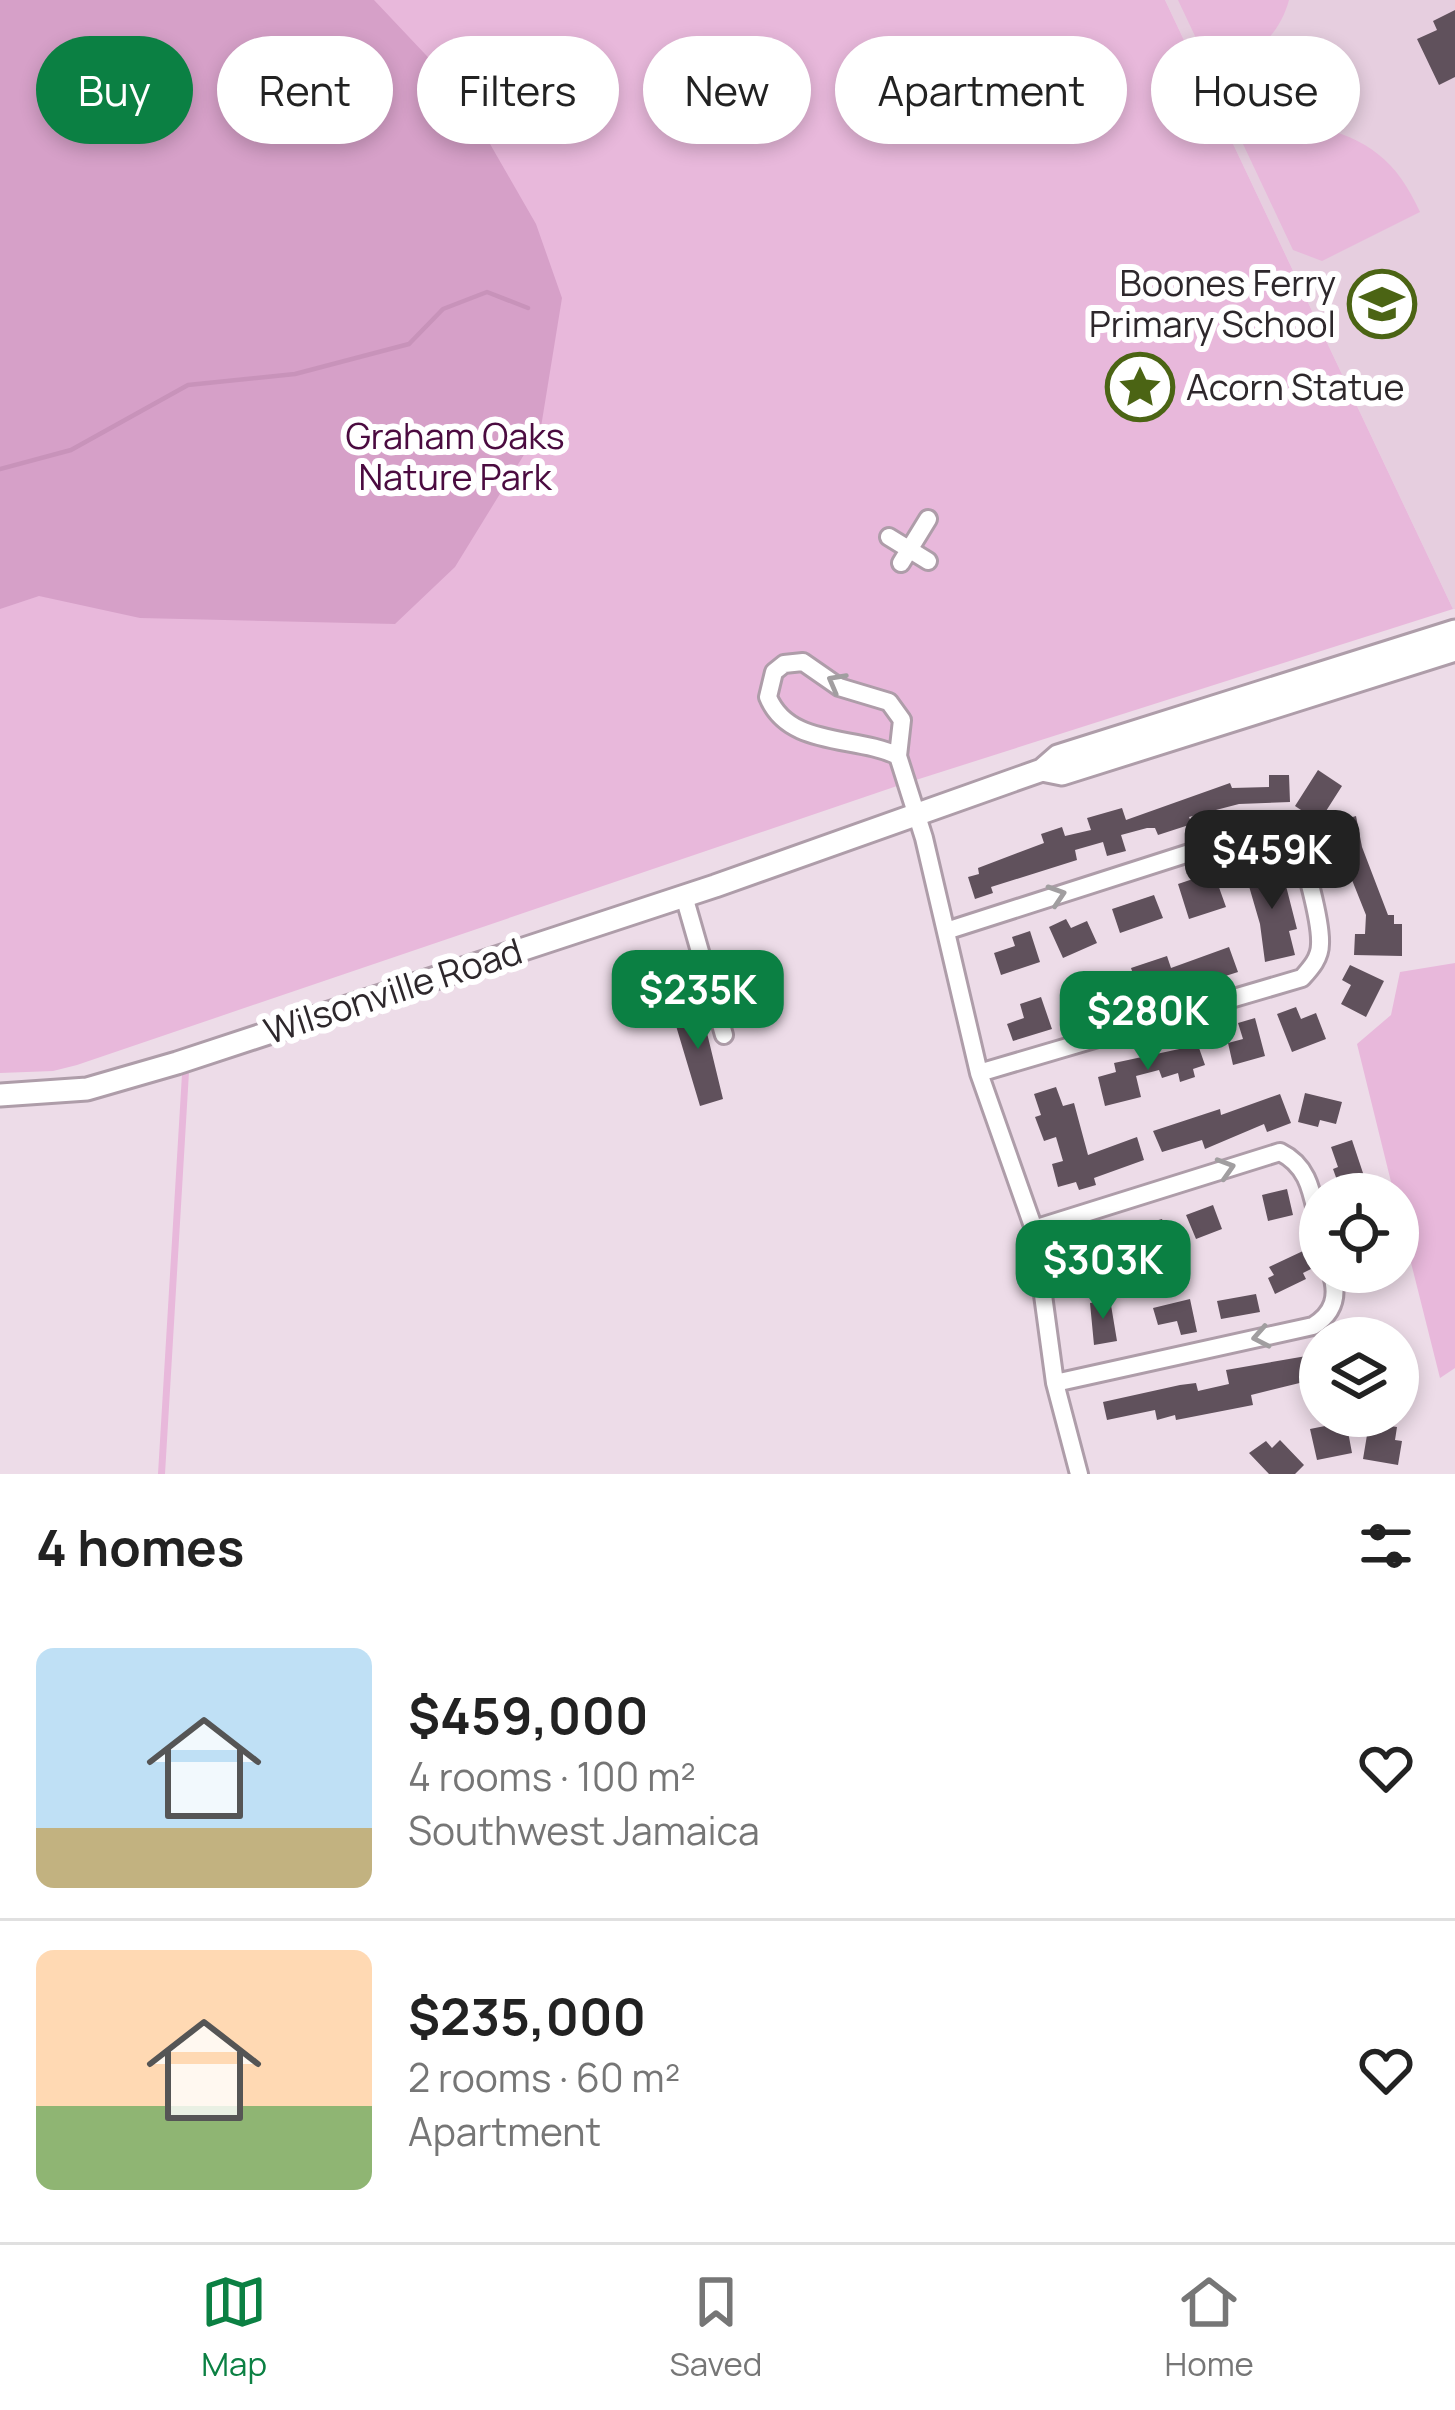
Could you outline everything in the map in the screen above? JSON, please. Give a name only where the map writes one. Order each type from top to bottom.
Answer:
[{"type":"main road","points":[[1042,770],[1058,756],[1455,631]]},
{"type":"main road","points":[[1042,770],[1062,773],[1455,650]]},
{"type":"main road","name":"Wilsonville Road","points":[[0,1095],[62,1094],[114,1082],[684,896],[1042,770]]},
{"type":"street","points":[[905,556],[928,519]]},
{"type":"street","points":[[889,537],[905,556],[928,561]]},
{"type":"street","points":[[898,756],[874,746],[816,736],[790,724],[768,697],[774,672],[784,664],[803,662],[838,687],[889,702],[903,727],[898,756],[917,814],[979,1073],[1034,1229],[1055,1383],[1079,1474]]},
{"type":"street","points":[[946,932],[1264,829],[1293,840],[1318,927],[1321,947],[1314,966],[1302,978],[979,1073]]},
{"type":"street","points":[[684,896],[724,1035]]},
{"type":"street","points":[[1034,1229],[1280,1152],[1305,1173]]},
{"type":"street","points":[[1055,1383],[1313,1326],[1326,1318],[1334,1293]]},
{"type":"shaded area","name":"Boones Ferry Primary School","points":[[1165,0],[1455,0],[1455,609],[1233,144],[1360,144],[1360,36],[1182,36]]},
{"type":"green space","name":"Graham Oaks Nature Park","points":[[0,0],[1165,0],[1182,36],[1151,36],[1151,144],[1233,144],[1453,609],[897,786],[77,1065],[0,1073]]},
{"type":"green space","points":[[0,0],[374,0],[417,46],[417,144],[490,144],[536,224],[562,298],[541,427],[455,567],[395,624],[140,618],[39,596],[0,609]]},
{"type":"green space","points":[[1178,0],[1289,0],[1271,36],[1195,36]]},
{"type":"green space","points":[[1360,142],[1391,166],[1420,212],[1322,261],[1293,250],[1243,144]]},
{"type":"green space","points":[[1455,963],[1455,1368],[1440,1378],[1419,1293],[1419,1173],[1389,1173],[1357,1044],[1391,1015],[1400,972]]},
{"type":"green space","points":[[189,1072],[165,1474],[158,1474],[182,1074]]},
{"type":"building","points":[[1455,10],[1455,77],[1439,85],[1417,39],[1437,30],[1433,21]]},
{"type":"building","points":[[1318,770],[1342,786],[1319,822],[1295,806]]},
{"type":"building","points":[[1269,775],[1289,775],[1290,802],[1239,804],[1189,817],[1192,824],[1158,835],[1155,828],[1147,828],[1121,835],[1126,851],[1107,856],[1103,842],[1075,850],[1077,860],[991,887],[993,893],[975,899],[968,877],[979,874],[978,868],[1044,843],[1041,834],[1062,827],[1065,836],[1091,830],[1087,818],[1122,808],[1126,820],[1230,783],[1232,788],[1269,787]]},
{"type":"building","points":[[1356,816],[1362,847],[1388,915],[1394,915],[1394,924],[1402,924],[1402,956],[1354,955],[1355,934],[1365,934],[1366,915],[1326,825]]},
{"type":"building","points":[[1269,862],[1274,881],[1284,878],[1297,929],[1289,931],[1295,955],[1265,962],[1244,869]]},
{"type":"building","points":[[1196,878],[1199,885],[1216,879],[1226,907],[1189,919],[1178,884]]},
{"type":"building","points":[[1154,895],[1163,918],[1120,933],[1112,909]]},
{"type":"building","points":[[1066,919],[1071,928],[1087,921],[1097,943],[1063,958],[1049,927]]},
{"type":"building","points":[[1030,931],[1040,962],[1001,975],[994,953],[1015,946],[1012,937]]},
{"type":"building","points":[[1229,947],[1238,972],[1160,997],[1158,992],[1141,998],[1131,968],[1167,956],[1171,968]]},
{"type":"building","points":[[1350,965],[1384,981],[1366,1017],[1341,1004],[1351,985],[1342,980]]},
{"type":"building","points":[[1110,978],[1117,1008],[1091,1014],[1093,1021],[1074,1025],[1065,989]]},
{"type":"building","points":[[1041,997],[1052,1029],[1013,1041],[1007,1024],[1024,1018],[1020,1004]]},
{"type":"building","points":[[699,1000],[723,1099],[700,1106],[671,1009]]},
{"type":"building","points":[[1296,1007],[1301,1019],[1316,1013],[1326,1039],[1292,1052],[1277,1014]]},
{"type":"building","points":[[1255,1018],[1265,1056],[1233,1065],[1228,1043],[1243,1039],[1238,1023]]},
{"type":"building","points":[[1198,1045],[1205,1065],[1193,1069],[1195,1077],[1180,1082],[1178,1073],[1162,1078],[1159,1070],[1136,1076],[1141,1097],[1105,1106],[1098,1077],[1116,1072],[1114,1063]]},
{"type":"building","points":[[1056,1087],[1063,1106],[1074,1103],[1088,1155],[1137,1137],[1144,1160],[1094,1178],[1096,1185],[1079,1190],[1076,1182],[1058,1187],[1052,1164],[1063,1161],[1056,1137],[1044,1141],[1035,1117],[1041,1115],[1034,1094]]},
{"type":"building","points":[[1305,1093],[1342,1102],[1336,1124],[1320,1120],[1318,1127],[1298,1122]]},
{"type":"building","points":[[1280,1094],[1291,1123],[1267,1132],[1264,1124],[1205,1149],[1202,1140],[1162,1152],[1153,1131],[1220,1109],[1221,1115]]},
{"type":"building","points":[[1352,1140],[1363,1173],[1334,1173],[1338,1167],[1331,1147]]},
{"type":"building","points":[[1287,1189],[1293,1215],[1268,1221],[1262,1195]]},
{"type":"building","points":[[1213,1205],[1222,1229],[1196,1239],[1186,1215]]},
{"type":"building","points":[[1162,1219],[1174,1257],[1159,1261],[1157,1253],[1140,1258],[1131,1228]]},
{"type":"building","points":[[1106,1234],[1117,1268],[1077,1280],[1072,1259],[1088,1254],[1084,1241]]},
{"type":"building","points":[[1299,1253],[1299,1282],[1275,1294],[1269,1267]]},
{"type":"building","points":[[1256,1294],[1260,1312],[1221,1319],[1217,1301]]},
{"type":"building","points":[[1110,1299],[1117,1341],[1094,1345],[1090,1303]]},
{"type":"building","points":[[1190,1299],[1197,1332],[1181,1335],[1177,1321],[1158,1325],[1153,1308]]},
{"type":"building","points":[[1299,1357],[1299,1383],[1251,1395],[1253,1405],[1176,1420],[1175,1415],[1157,1420],[1155,1410],[1107,1420],[1103,1402],[1180,1385],[1196,1383],[1198,1391],[1229,1384],[1226,1370]]},
{"type":"building","points":[[1312,1437],[1349,1437],[1352,1453],[1317,1460]]},
{"type":"building","points":[[1367,1437],[1402,1441],[1398,1465],[1363,1459]]},
{"type":"building","points":[[1280,1440],[1304,1465],[1295,1474],[1269,1474],[1249,1453],[1266,1441],[1272,1448]]},
{"type":"waterway","points":[[0,469],[71,450],[188,385],[295,374],[409,344],[443,309],[487,292],[528,308]]},
{"type":"place","name":"Boones Ferry Primary School","points":[[1382,304]]},
{"type":"place","name":"Acorn Statue","points":[[1140,387]]}]
